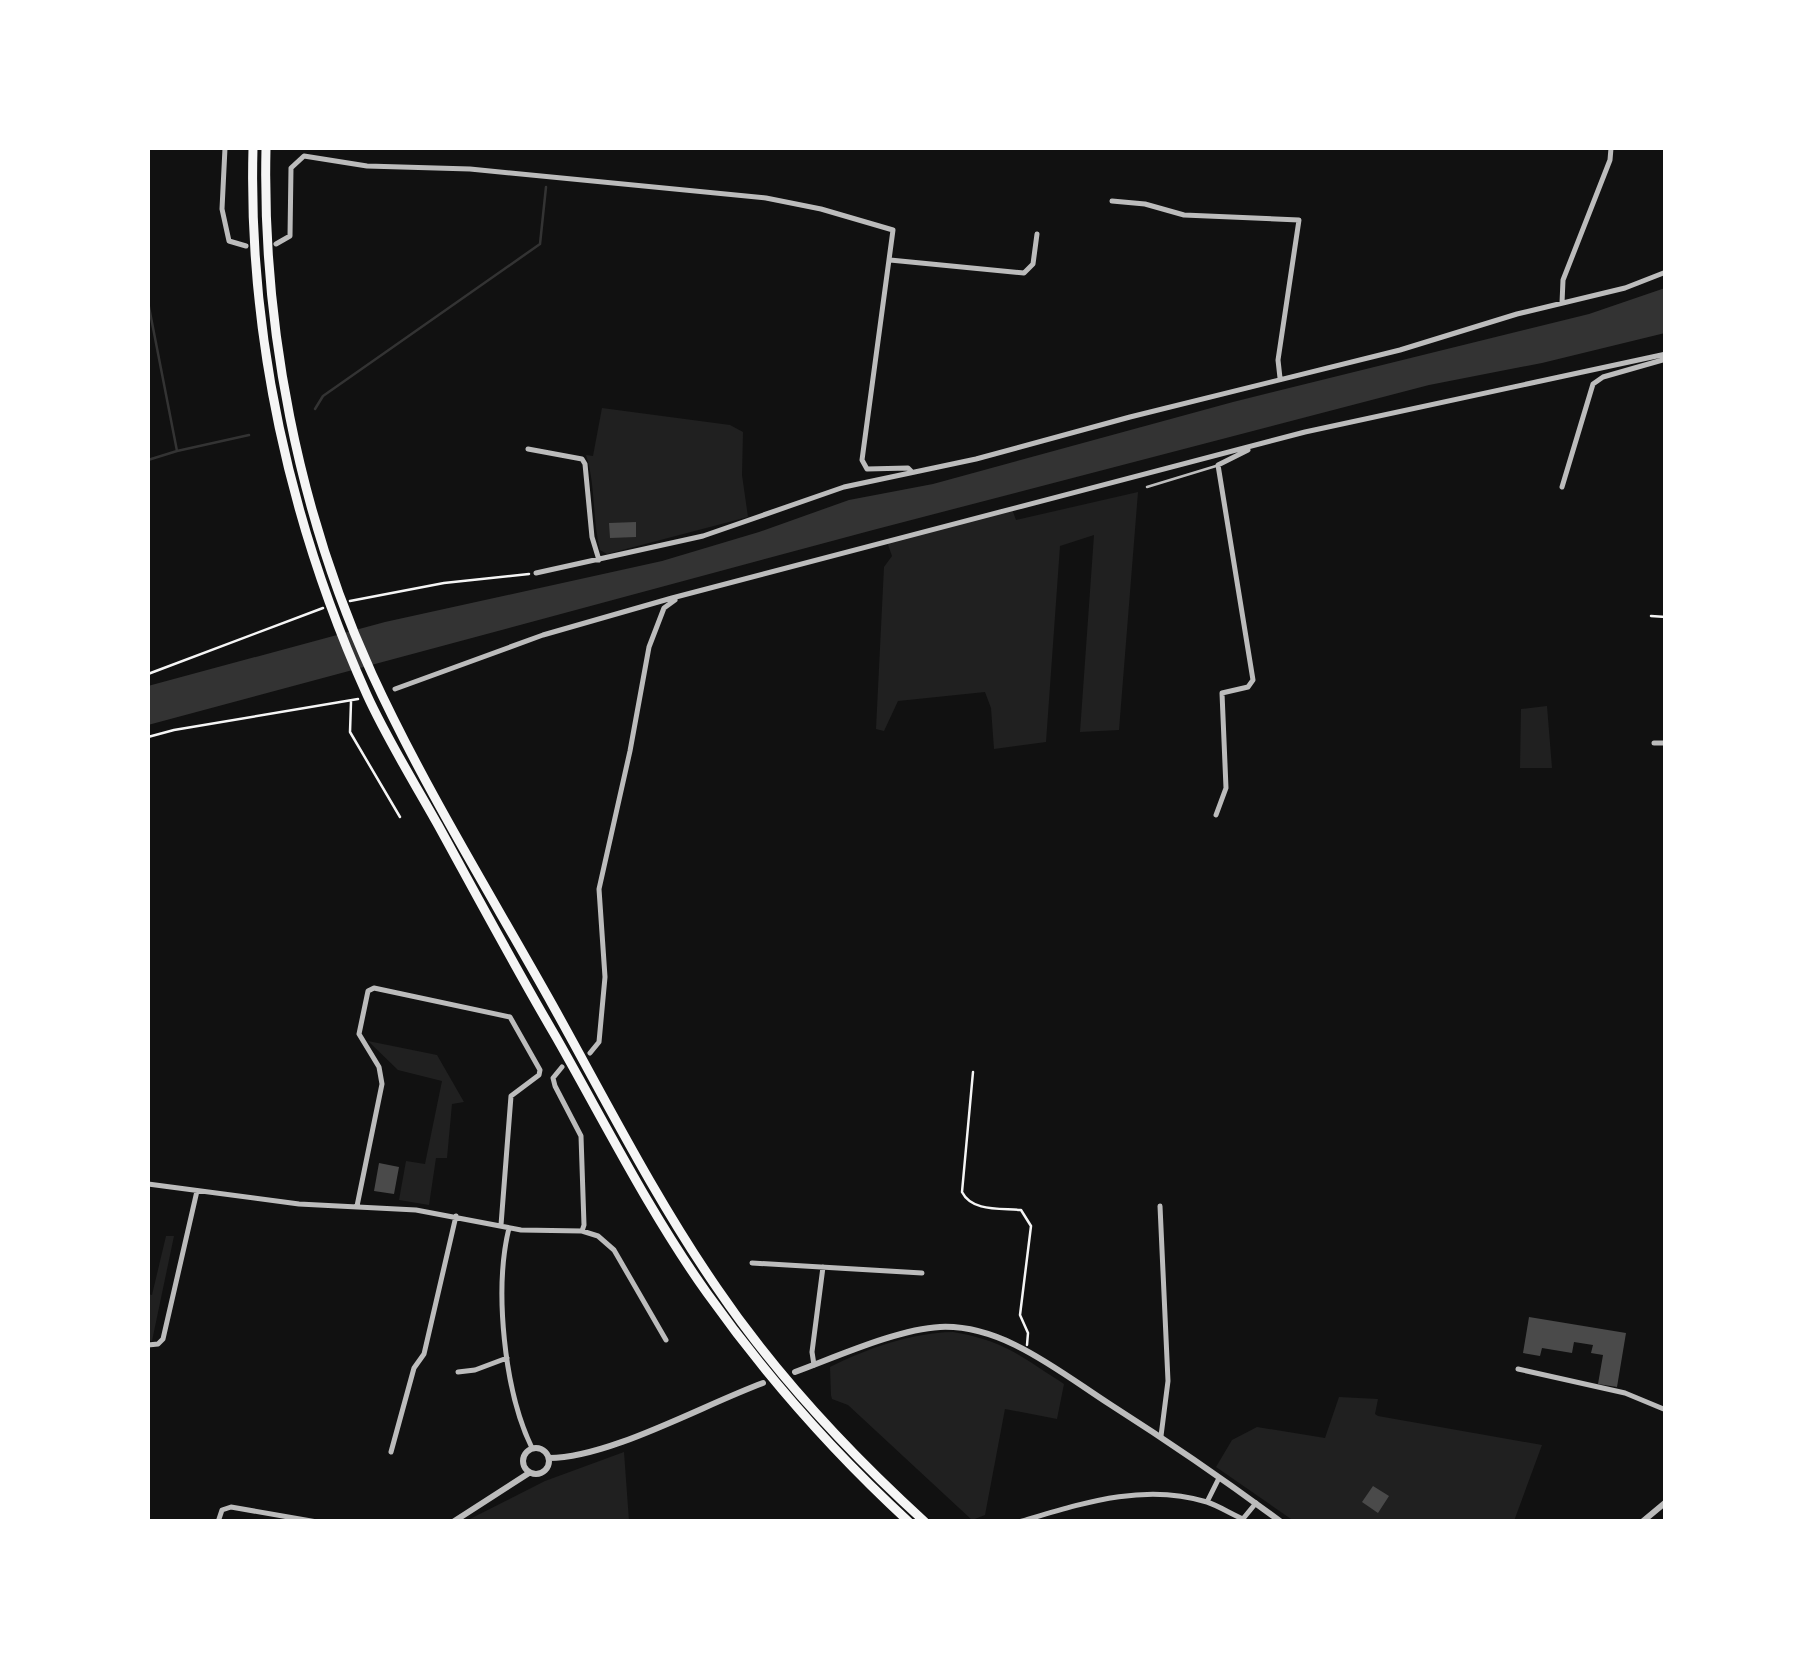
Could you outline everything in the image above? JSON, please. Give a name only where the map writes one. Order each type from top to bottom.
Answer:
[{"type":"highway","points":[[253,148],[254,230],[271,388],[302,518],[334,618],[381,721],[679,1250],[818,1424],[909,1522]]},
{"type":"highway","points":[[266,148],[268,232],[282,368],[298,449],[335,580],[392,717],[712,1291]]},
{"type":"highway","points":[[818,1424],[925,1522]]},
{"type":"street","points":[[225,148],[224,228],[229,241],[246,246]]},
{"type":"street","points":[[1562,303],[1562,280],[1610,160],[1611,148]]},
{"type":"street","points":[[276,244],[290,236],[291,168],[304,156],[367,166],[470,169],[773,198],[893,230],[862,460],[867,469],[908,468],[912,472]]},
{"type":"street","points":[[1112,201],[1145,204],[1184,215],[1300,220],[1278,360],[1280,378]]},
{"type":"street","points":[[890,260],[1024,273],[1033,264],[1037,234]]},
{"type":"street","points":[[536,573],[703,536],[844,487],[976,459],[1400,350],[1624,288],[1666,272]]},
{"type":"street","points":[[395,690],[544,635],[1254,445],[1426,404],[1666,356]]},
{"type":"street","points":[[1562,487],[1593,384],[1602,377],[1666,356]]},
{"type":"street","points":[[1216,815],[1226,788],[1222,693],[1248,687],[1253,680],[1218,466],[1254,445]]},
{"type":"street","points":[[528,449],[582,459],[586,464],[592,537],[599,560]]},
{"type":"street","points":[[590,1053],[599,1042],[602,1026],[604,953],[599,889],[650,647],[664,608],[683,597]]},
{"type":"street","points":[[1654,743],[1666,743]]},
{"type":"street","points":[[357,1206],[382,1084],[379,1066],[360,1038],[368,990],[374,988],[510,1017],[540,1070],[539,1075],[511,1096],[501,1225]]},
{"type":"street","points":[[562,1068],[553,1078],[581,1136],[584,1157],[582,1232]]},
{"type":"street","points":[[148,1184],[300,1204],[390,1207],[509,1228],[598,1236],[614,1250],[666,1340]]},
{"type":"street","points":[[148,1345],[164,1339],[196,1191]]},
{"type":"street","points":[[1160,1206],[1168,1381],[1161,1436]]},
{"type":"street","points":[[392,1452],[414,1368],[424,1354],[456,1216]]},
{"type":"street","points":[[509,1228],[502,1281],[507,1358],[523,1427],[532,1448]]},
{"type":"street","points":[[752,1263],[922,1273]]},
{"type":"street","points":[[814,1365],[812,1352],[823,1268]]},
{"type":"street","points":[[795,1372],[898,1336],[939,1327],[978,1332],[1026,1351],[1161,1436],[1281,1522]]},
{"type":"street","points":[[458,1372],[507,1358]]},
{"type":"street","points":[[1518,1369],[1625,1393],[1666,1410]]},
{"type":"street","points":[[549,1458],[545,1470],[538,1474],[529,1472],[522,1462],[532,1448],[544,1450],[549,1458],[563,1460],[595,1452],[763,1383]]},
{"type":"street","points":[[453,1522],[529,1472]]},
{"type":"street","points":[[1207,1502],[1220,1477]]},
{"type":"street","points":[[1019,1522],[1121,1495],[1150,1494],[1207,1502],[1242,1520],[1256,1503]]},
{"type":"street","points":[[1642,1522],[1666,1502]]},
{"type":"street","points":[[218,1522],[222,1510],[231,1508],[317,1522]]},
{"type":"lane","points":[[1147,487],[1218,466]]},
{"type":"path","points":[[1651,616],[1666,617]]},
{"type":"path","points":[[148,737],[364,698]]},
{"type":"path","points":[[351,700],[350,732],[400,817]]},
{"type":"path","points":[[973,1072],[962,1192],[974,1205],[1021,1210],[1030,1226],[1020,1315],[1028,1333],[1026,1351]]},
{"type":"shaded area","points":[[1665,288],[1665,333],[1429,385],[148,725],[148,686],[385,622],[662,561],[849,500],[933,484],[1233,402],[1589,314]]},
{"type":"shaded area","points":[[602,408],[730,425],[743,432],[742,475],[748,517],[607,554],[600,550],[586,455],[593,456]]},
{"type":"shaded area","points":[[1138,492],[1119,730],[1080,732],[1094,535],[1060,546],[1046,742],[994,749],[991,708],[985,692],[898,701],[884,731],[876,729],[884,567],[892,556],[887,542],[1012,509],[1016,520]]},
{"type":"shaded area","points":[[1547,706],[1552,768],[1520,768],[1521,709]]},
{"type":"shaded area","points":[[368,1041],[437,1055],[464,1102],[452,1104],[447,1158],[436,1158],[429,1205],[399,1200],[406,1161],[425,1164],[442,1081],[398,1070]]},
{"type":"shaded area","points":[[166,1236],[174,1236],[152,1341],[148,1340],[148,1294],[152,1295]]},
{"type":"shaded area","points":[[953,1332],[1000,1345],[1064,1384],[1057,1419],[1005,1409],[985,1515],[972,1520],[848,1405],[831,1395],[830,1367],[890,1343]]},
{"type":"shaded area","points":[[1339,1397],[1378,1399],[1378,1416],[1542,1445],[1514,1521],[1294,1521],[1216,1467],[1232,1440],[1257,1427],[1325,1438]]},
{"type":"shaded area","points":[[624,1452],[629,1521],[466,1521],[545,1481]]},
{"type":"building","points":[[636,522],[636,537],[610,538],[609,523]]},
{"type":"building","points":[[379,1163],[399,1167],[394,1194],[374,1191]]},
{"type":"building","points":[[1529,1317],[1626,1333],[1617,1387],[1598,1384],[1603,1355],[1591,1353],[1593,1345],[1574,1342],[1572,1353],[1542,1348],[1540,1356],[1523,1353]]},
{"type":"building","points":[[1373,1486],[1389,1496],[1378,1513],[1362,1502]]},
{"type":"waterway","points":[[315,409],[323,396],[540,244],[546,187]]},
{"type":"waterway","points":[[148,302],[177,451],[148,460]]},
{"type":"waterway","points":[[177,451],[249,435]]}]
